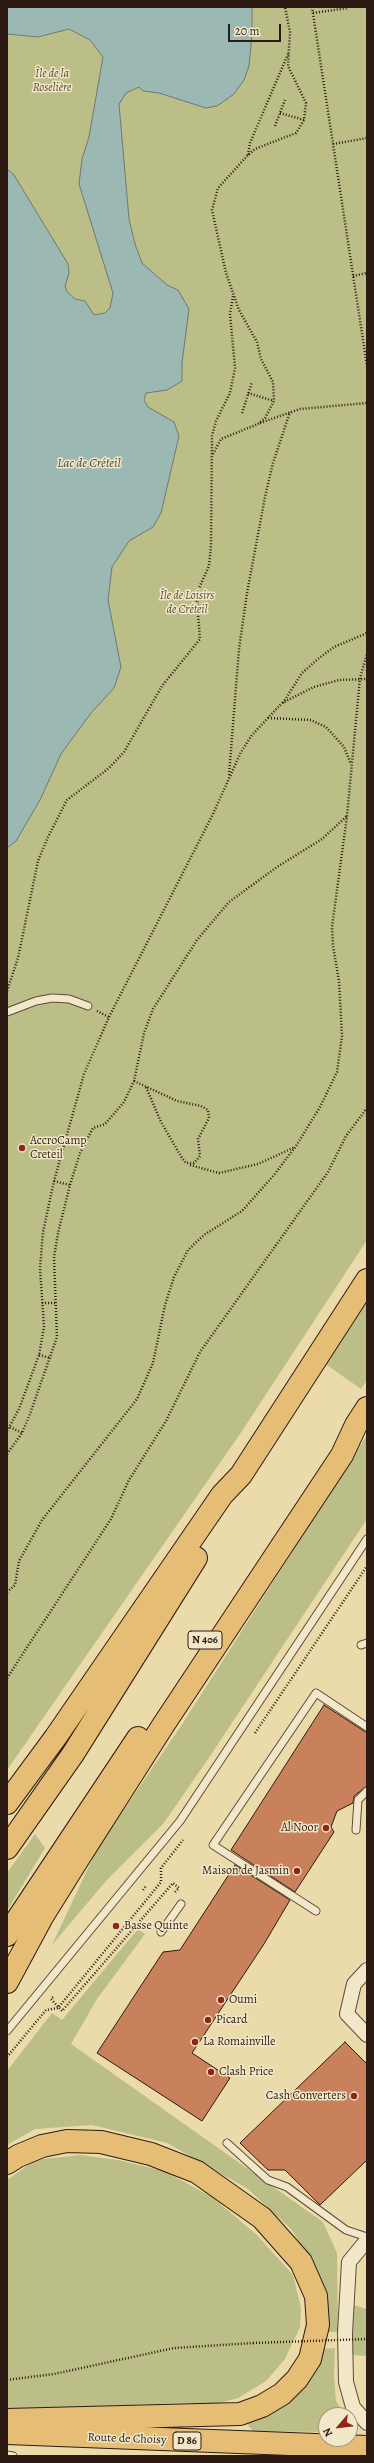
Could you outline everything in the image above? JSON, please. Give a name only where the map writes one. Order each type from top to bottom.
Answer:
[{"type":"main road","points":[[7,1803],[55,1738],[222,1495],[241,1475],[367,1280]]},
{"type":"main road","points":[[7,1982],[42,1917],[164,1724],[342,1455],[361,1417]]},
{"type":"main road","name":"N 406","points":[[7,1935],[335,1449],[361,1417]]},
{"type":"main road","points":[[7,1848],[77,1747],[231,1502],[241,1475]]},
{"type":"main road","points":[[7,2163],[18,2156],[42,2146],[67,2141],[101,2142],[151,2154],[197,2172],[262,2218],[301,2262],[316,2296],[318,2325],[310,2359],[297,2379],[282,2394],[262,2406],[240,2414],[7,2420]]},
{"type":"main road","name":"Route de Choisy","points":[[7,2433],[367,2447]]},
{"type":"street","points":[[367,1970],[354,1984],[347,2014],[367,2035]]},
{"type":"street","points":[[367,2238],[348,2262],[346,2382],[353,2407],[367,2423]]},
{"type":"lane","points":[[7,1012],[36,1001],[52,998],[69,999],[88,1006]]},
{"type":"lane","points":[[7,2031],[180,1821],[367,1539]]},
{"type":"lane","points":[[316,1911],[213,1845],[316,1693],[367,1727]]},
{"type":"lane","points":[[356,1830],[358,1800],[367,1791]]},
{"type":"lane","points":[[161,1932],[181,1904]]},
{"type":"lane","points":[[226,2143],[268,2180],[287,2187],[346,2230],[367,2238]]},
{"type":"lane","points":[[7,2455],[12,2456]]},
{"type":"path","points":[[258,424],[270,411],[274,400],[272,382],[261,360],[257,342],[233,296],[214,226],[212,210],[218,188],[248,155],[255,149],[296,133],[304,120],[306,103],[288,66],[290,32],[285,7]]},
{"type":"path","points":[[312,7],[367,366]]},
{"type":"path","points":[[313,13],[348,8]]},
{"type":"path","points":[[248,155],[250,143],[289,53]]},
{"type":"path","points":[[275,126],[285,100]]},
{"type":"path","points":[[280,113],[304,120]]},
{"type":"path","points":[[333,144],[367,138]]},
{"type":"path","points":[[353,276],[367,273]]},
{"type":"path","points":[[7,992],[18,958],[38,861],[48,837],[67,800],[109,768],[124,752],[162,686],[200,639],[197,601],[199,588],[209,566],[211,545],[212,436],[216,421],[230,393],[235,373],[230,314],[233,296]]},
{"type":"path","points":[[242,413],[252,382]]},
{"type":"path","points":[[248,393],[274,400]]},
{"type":"path","points":[[212,456],[221,439],[290,412],[367,404]]},
{"type":"path","points":[[229,778],[239,649],[247,593],[266,490],[290,412]]},
{"type":"path","points":[[7,1431],[19,1409],[39,1355],[44,1327],[40,1268],[43,1232],[54,1181],[72,1111],[90,1060],[109,1017],[214,814],[241,752],[267,718],[282,703],[302,673],[334,647],[367,633]]},
{"type":"path","points":[[7,1592],[14,1585],[19,1561],[42,1520],[137,1399],[153,1363],[165,1306],[174,1277],[188,1250],[204,1235],[242,1212],[296,1146],[326,1096],[337,1072],[342,1036],[339,981],[333,946],[332,927],[347,816],[360,678],[367,654]]},
{"type":"path","points":[[282,703],[314,687],[339,680],[360,678],[367,679]]},
{"type":"path","points":[[267,718],[306,719],[326,727],[344,747],[351,764]]},
{"type":"path","points":[[7,1454],[22,1433],[52,1358],[57,1337],[57,1303],[54,1258],[58,1233],[80,1153],[94,1128],[105,1124],[124,1102],[134,1081],[144,1033],[153,1009],[211,921],[229,902],[277,867],[322,839],[347,816]]},
{"type":"path","points":[[134,1081],[177,1100],[201,1106],[210,1114],[198,1139],[200,1156],[194,1163],[186,1163]]},
{"type":"path","points":[[146,1087],[162,1122],[186,1163],[219,1173],[258,1164],[296,1146]]},
{"type":"path","points":[[7,1678],[111,1519],[129,1480],[166,1420],[200,1352],[328,1172],[346,1136],[367,1108]]},
{"type":"path","points":[[54,1181],[70,1185]]},
{"type":"path","points":[[42,1303],[57,1303]]},
{"type":"path","points":[[39,1355],[52,1358]]},
{"type":"path","points":[[10,1427],[22,1433]]},
{"type":"path","points":[[7,2057],[46,2010],[58,2008],[161,1882],[161,1868]]},
{"type":"path","points":[[51,1999],[62,2012],[173,1883],[179,1888],[174,1894]]},
{"type":"path","points":[[143,1890],[146,1886]]},
{"type":"path","points":[[7,2380],[54,2374],[174,2348],[253,2343],[367,2339]]},
{"type":"green space","name":"Île de Loisirs de Créteil","points":[[7,7],[367,7],[367,1240],[240,1434],[7,1770]]},
{"type":"green space","points":[[367,1299],[367,1380],[361,1389],[324,1363]]},
{"type":"green space","points":[[367,1435],[367,1519],[206,1762],[163,1824],[106,1881],[52,1945],[97,1849],[181,1726]]},
{"type":"green space","points":[[35,1834],[45,1848],[7,1911],[7,1873]]},
{"type":"green space","points":[[138,1929],[145,1934],[97,1999],[71,2044],[323,2222],[337,2253],[338,2332],[324,2332],[310,2259],[291,2229],[248,2189],[167,2143],[92,2125],[35,2129],[7,2145],[7,2071],[52,2013],[62,2020]]},
{"type":"green space","points":[[80,2155],[118,2160],[164,2171],[212,2197],[257,2235],[293,2275],[301,2308],[300,2327],[285,2359],[266,2381],[238,2398],[208,2406],[187,2403],[7,2409],[7,2180],[35,2160]]},
{"type":"green space","points":[[353,2305],[367,2309],[367,2356],[351,2355]]},
{"type":"green space","points":[[335,2348],[334,2376],[336,2401],[340,2407],[318,2407],[318,2432],[253,2431],[247,2424],[283,2406],[301,2390],[321,2349]]},
{"type":"water","name":"Lac de Créteil","points":[[7,7],[252,7],[252,34],[249,66],[244,80],[234,94],[217,106],[206,108],[159,93],[143,91],[139,87],[126,93],[119,104],[129,219],[135,244],[142,263],[167,285],[178,290],[189,309],[182,363],[182,381],[167,390],[146,393],[144,400],[148,407],[174,422],[179,436],[161,513],[153,527],[129,541],[112,567],[108,600],[121,667],[114,688],[91,713],[61,754],[40,800],[16,841],[7,848],[7,169],[14,175],[68,264],[69,273],[65,286],[67,292],[75,299],[85,301],[94,315],[105,313],[110,308],[113,293],[79,184],[82,159],[89,137],[103,57],[90,40],[69,29],[38,37],[7,34]]},
{"type":"building","points":[[324,1705],[367,1733],[367,1786],[354,1796],[353,1803],[337,1811],[331,1827],[334,1832],[295,1892],[231,1850]]},
{"type":"building","points":[[235,1865],[290,1900],[264,1944],[192,2053],[230,2078],[202,2121],[97,2053],[163,1952],[180,1950]]},
{"type":"building","points":[[345,2042],[367,2064],[367,2160],[320,2205],[285,2170],[268,2170],[240,2143]]},
{"type":"place","name":"AccroCamp Creteil","points":[[22,1148]]},
{"type":"place","name":"Al Noor","points":[[326,1828]]},
{"type":"place","name":"Maison de Jasmin","points":[[297,1871]]},
{"type":"place","name":"Basse Quinte","points":[[116,1926]]},
{"type":"place","name":"Oumi","points":[[221,2000]]},
{"type":"place","name":"Picard","points":[[208,2020]]},
{"type":"place","name":"La Romainville","points":[[195,2042]]},
{"type":"place","name":"Clash Price","points":[[211,2072]]},
{"type":"place","name":"Cash Converters","points":[[354,2096]]},
{"type":"park label","name":"Île de la Roselière","points":[[52,81]]}]
